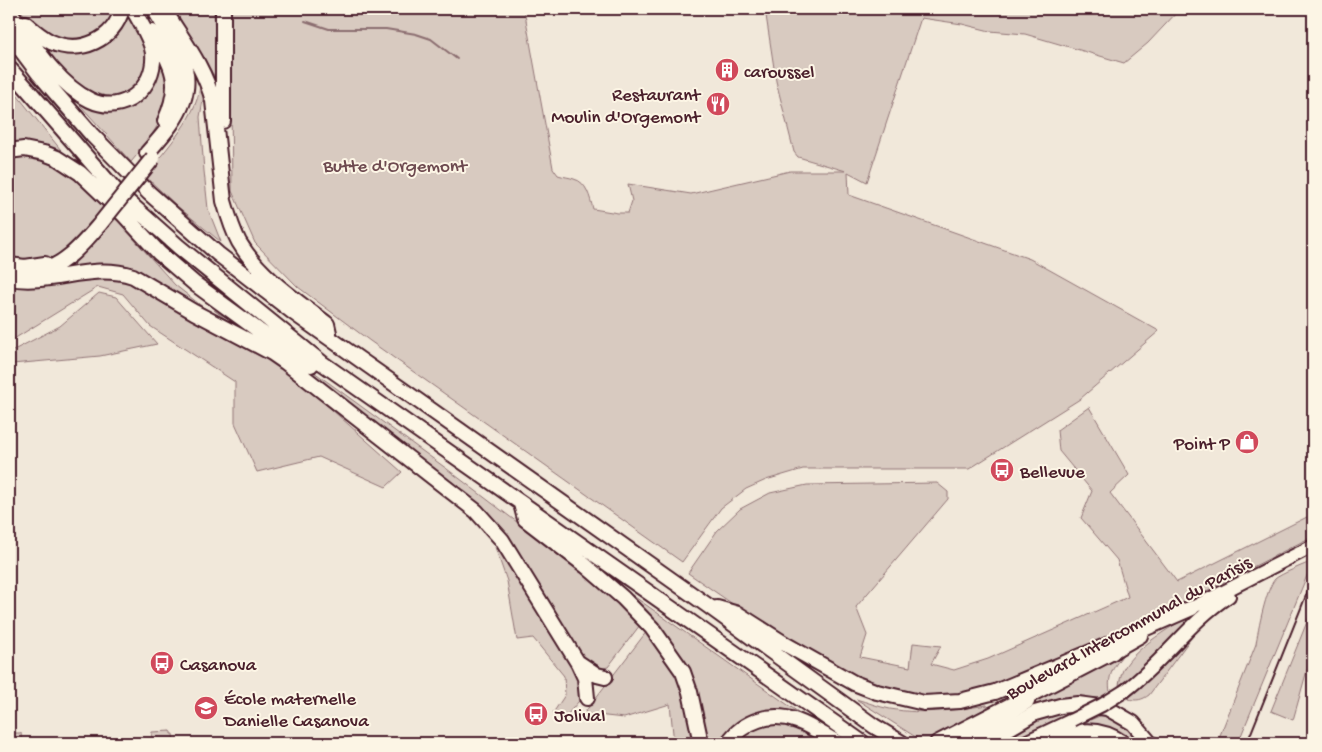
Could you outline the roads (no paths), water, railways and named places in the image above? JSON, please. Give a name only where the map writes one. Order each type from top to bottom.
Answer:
[{"type":"highway","points":[[9,9],[43,38],[60,45],[77,47],[90,44],[108,33],[130,10]]},
{"type":"highway","points":[[9,9],[38,50],[67,84],[89,99],[103,104],[128,100],[141,91],[150,78],[151,46],[130,10]]},
{"type":"highway","points":[[150,156],[158,140],[171,124],[180,108],[186,96],[188,84],[179,52],[154,9]]},
{"type":"highway","points":[[221,164],[224,131],[223,9]]},
{"type":"highway","points":[[130,10],[152,30],[174,76],[171,106],[159,132],[158,140]]},
{"type":"highway","points":[[166,12],[206,77],[213,101],[224,201],[239,242],[262,271],[327,324],[329,336]]},
{"type":"highway","points":[[9,265],[35,266],[54,259],[72,246],[97,221],[183,117],[194,90],[192,66],[166,12]]},
{"type":"highway","points":[[9,34],[39,74],[92,135],[148,193],[218,254],[294,313],[707,605],[874,726],[900,742]]},
{"type":"highway","points":[[9,68],[117,192],[198,263],[322,363],[863,743]]},
{"type":"highway","points":[[9,151],[24,149],[44,153],[57,158],[80,173],[124,215],[159,253],[210,296],[337,383],[351,384]]},
{"type":"highway","points":[[9,273],[29,274],[51,268],[68,258],[81,246],[97,221]]},
{"type":"highway","points":[[9,278],[24,280],[97,270],[123,272],[272,353],[476,511],[502,540],[578,663],[585,678],[587,698]]},
{"type":"highway","points":[[521,504],[525,519],[608,586],[652,628],[683,672],[690,692],[701,743]]},
{"type":"highway","name":"Boulevard Intercommunal du Parisis","points":[[1023,743],[1102,706],[1126,690],[1149,671],[1212,607],[1313,546]]},
{"type":"highway","name":"Boulevard Intercommunal du Parisis","points":[[965,743],[1045,691],[1192,608],[1313,552]]},
{"type":"highway","points":[[707,605],[738,614],[785,644],[854,683],[877,692],[924,703],[960,701],[995,692],[1192,608]]},
{"type":"highway","points":[[938,743],[1114,651]]},
{"type":"highway","points":[[578,663],[597,675],[605,677]]},
{"type":"highway","points":[[984,743],[1035,713],[1060,706],[1078,704],[1107,708],[1132,723],[1150,743]]},
{"type":"highway","points":[[728,743],[733,735],[744,726],[770,717],[797,720],[838,743]]},
{"type":"highway","points":[[1039,743],[1081,731],[1105,733],[1123,743]]},
{"type":"waterway","points":[[324,12],[330,9]]},
{"type":"waterway","points":[[305,21],[329,29],[386,29],[416,34],[431,39],[457,59]]},
{"type":"railway","points":[[1247,743],[1313,578]]},
{"type":"place","name":"caroussel","points":[[727,70]]},
{"type":"place","name":"Restaurant Moulin d'Orgemont","points":[[718,104]]},
{"type":"place","name":"Point P","points":[[1247,442]]},
{"type":"place","name":"Bellevue","points":[[1002,470]]},
{"type":"place","name":"Casanova","points":[[162,663]]},
{"type":"place","name":"École maternelle Danielle Casanova","points":[[206,708]]},
{"type":"place","name":"Jolival","points":[[536,714]]},
{"type":"park label","name":"Butte d'Orgemont","points":[[395,164]]}]
